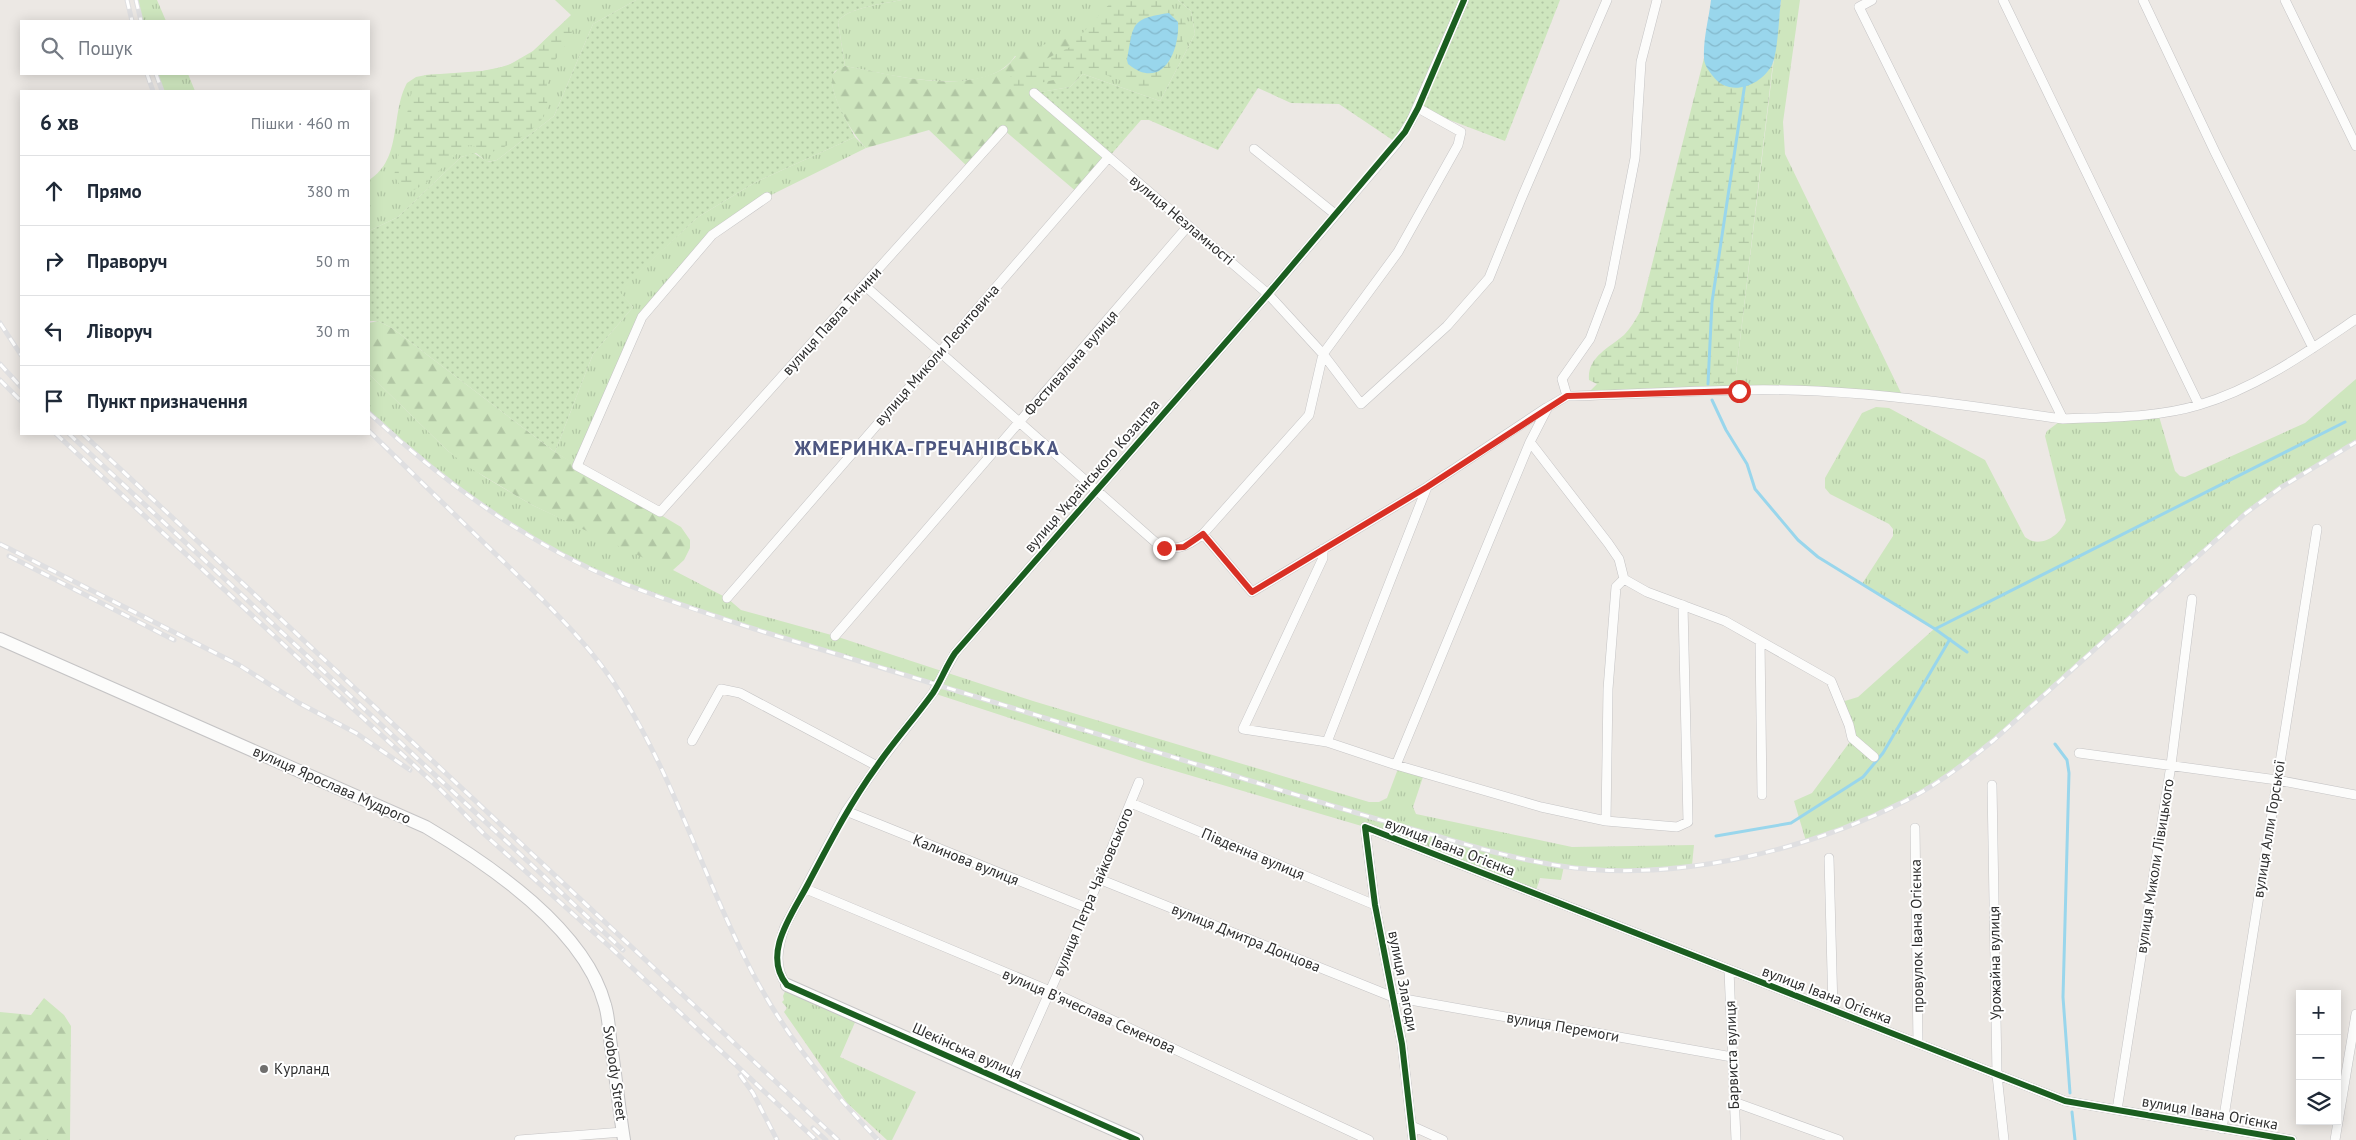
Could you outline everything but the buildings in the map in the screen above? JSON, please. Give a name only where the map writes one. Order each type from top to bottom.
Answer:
[{"type":"street","name":"вулиця Українського Козацтва","points":[[787,985],[780,976],[778,965],[781,937],[790,916],[846,811],[877,766],[933,693],[955,653],[1268,294],[1396,142],[1418,108],[1464,0]]},
{"type":"street","name":"вулиця Незламності","points":[[1034,94],[1268,294],[1323,354],[1361,404],[1447,326],[1489,278],[1607,0]]},
{"type":"street","points":[[1567,396],[1562,378],[1590,339],[1610,286],[1635,158],[1641,62],[1657,0]]},
{"type":"street","points":[[1872,0],[1859,6],[2063,419]]},
{"type":"street","points":[[2003,0],[2199,405]]},
{"type":"street","points":[[2143,0],[2215,152],[2313,348]]},
{"type":"street","points":[[2285,0],[2356,146]]},
{"type":"street","points":[[864,285],[1019,423],[1164,548],[1184,547],[1203,534],[1309,414],[1323,354],[1398,252],[1458,145],[1461,132],[1418,108]]},
{"type":"street","name":"вулиця Павла Тичини","points":[[767,197],[712,235],[642,317],[577,466],[660,512],[1003,130]]},
{"type":"street","points":[[1254,148],[1336,214]]},
{"type":"street","name":"вулиця Миколи Леонтовича","points":[[727,598],[1108,158]]},
{"type":"street","name":"Фестивальна вулиця","points":[[835,636],[1188,226]]},
{"type":"street","points":[[1203,534],[1252,592],[1427,487],[1567,396],[1739,391],[1816,391],[1903,397],[2063,419],[2158,413],[2199,405],[2260,380],[2356,320]]},
{"type":"street","points":[[1396,765],[1530,442],[1548,407]]},
{"type":"street","points":[[1530,442],[1619,559],[1624,579],[1647,592],[1725,621],[1831,681],[1838,703],[1849,725],[1852,738],[1874,757]]},
{"type":"street","points":[[1327,742],[1427,487]]},
{"type":"street","name":"вулиця Алли Горської","points":[[2222,1129],[2317,529]]},
{"type":"street","points":[[1324,549],[1323,558],[1243,729],[1327,742],[1396,765],[1541,808],[1606,821],[1677,827],[1688,822],[1683,605]]},
{"type":"street","points":[[1606,821],[1608,689],[1616,587],[1624,579]]},
{"type":"street","name":"вулиця Миколи Лівицького","points":[[2117,1110],[2171,765],[2192,599]]},
{"type":"street","name":"вулиця Ярослава Мудрого","points":[[0,639],[426,827],[469,853],[542,910],[578,953],[598,981],[606,1006]]},
{"type":"street","points":[[1760,641],[1762,795]]},
{"type":"street","points":[[692,741],[721,689],[740,693],[877,766]]},
{"type":"street","points":[[2079,753],[2277,780],[2356,795]]},
{"type":"street","name":"вулиця Петра Чайковського","points":[[1009,1083],[1099,879],[1139,782]]},
{"type":"street","name":"Урожайна вулиця","points":[[1992,785],[1998,1075],[2004,1140]]},
{"type":"street","name":"Південна вулиця","points":[[1131,803],[1375,905]]},
{"type":"street","name":"Калинова вулиця","points":[[846,811],[1086,908]]},
{"type":"street","name":"вулиця Івана Огієнка","points":[[1365,827],[2065,1101],[2222,1129],[2241,1136],[2292,1140]]},
{"type":"street","name":"вулиця Злагоди","points":[[1365,827],[1375,905],[1402,1044],[1413,1140]]},
{"type":"street","name":"провулок Івана Огієнка","points":[[1915,828],[1918,1044]]},
{"type":"street","points":[[1829,858],[1833,1010]]},
{"type":"street","name":"вулиця Дмитра Донцова","points":[[1099,879],[1393,997]]},
{"type":"street","name":"вулиця В'ячеслава Семенова","points":[[806,889],[1050,991],[1369,1140]]},
{"type":"street","name":"Барвиста вулиця","points":[[1729,970],[1736,1140]]},
{"type":"street","name":"Шекінська вулиця","points":[[787,985],[1137,1140]]},
{"type":"street","name":"вулиця Перемоги","points":[[1393,997],[1732,1057]]},
{"type":"street","name":"Svobody Street","points":[[606,1006],[624,1136]]},
{"type":"street","points":[[2335,1140],[2356,1014]]},
{"type":"street","points":[[1734,1102],[1839,1140]]},
{"type":"street","points":[[1412,1126],[1444,1140]]},
{"type":"street","points":[[519,1140],[624,1136]]},
{"type":"green space","points":[[136,0],[157,0],[166,20],[141,20]]},
{"type":"green space","points":[[555,0],[636,0],[593,24],[554,116],[497,160],[487,162],[476,153],[461,157],[398,217],[370,231],[370,179],[380,171],[387,160],[402,95],[407,83],[416,77],[426,75],[482,71],[507,66],[533,51],[571,15]]},
{"type":"green space","points":[[636,0],[902,0],[857,10],[842,17],[838,22],[845,66],[835,71],[832,77],[832,85],[838,104],[855,137],[756,182],[698,217],[619,291],[633,307],[593,354],[555,452],[392,328],[378,321],[370,321],[370,231],[398,217],[461,157],[474,153],[488,162],[497,160],[554,116],[593,24]]},
{"type":"green space","points":[[902,0],[1178,0],[1191,11],[1195,34],[1160,101],[1083,74],[1015,56],[1001,70],[982,78],[960,81],[910,78],[845,66],[838,22],[842,17],[867,7]]},
{"type":"green space","points":[[1113,0],[1156,0],[1182,13],[1187,28],[1185,36],[1165,79],[1150,91],[1096,71],[1011,89],[1006,88],[1003,84],[1006,79],[1070,47]]},
{"type":"green space","points":[[1178,0],[1560,0],[1505,141],[1418,108],[1397,143],[1339,104],[1291,103],[1258,88],[1218,150],[1149,120],[1141,120],[1108,158],[1034,93],[1070,87],[1083,74],[1160,101],[1195,34],[1191,11]]},
{"type":"green space","points":[[1781,0],[1800,0],[1783,122],[1785,154],[1903,397],[1816,391],[1586,395],[1597,384],[1708,384],[1736,374]]},
{"type":"green space","points":[[567,22],[573,28],[569,39],[549,72],[547,107],[540,121],[516,140],[492,152],[470,145],[464,147],[425,184],[410,192],[402,188],[394,176],[414,84],[425,75],[481,72],[507,65],[531,53]]},
{"type":"green space","points":[[1072,38],[1081,41],[1083,74],[1070,87],[1035,93],[1108,158],[1078,193],[1004,130],[969,168],[929,130],[866,148],[854,134],[834,93],[832,75],[839,68],[845,66],[924,80],[964,81],[983,77],[1004,68],[1021,52],[1061,39]]},
{"type":"green space","points":[[1704,58],[1724,76],[1762,71],[1773,62],[1736,374],[1725,383],[1597,384],[1589,380],[1589,372],[1595,359],[1624,335],[1640,312]]},
{"type":"green space","points":[[156,75],[188,75],[195,90],[162,90]]},
{"type":"green space","points":[[855,137],[866,148],[767,197],[726,223],[642,317],[577,466],[555,452],[593,354],[633,307],[618,291],[698,217],[756,182]]},
{"type":"green space","points":[[378,321],[392,328],[555,452],[681,527],[690,540],[690,548],[684,560],[673,570],[669,570],[532,505],[470,468],[448,451],[370,375],[370,323]]},
{"type":"green space","points":[[370,375],[448,451],[483,476],[532,505],[673,570],[727,598],[741,610],[835,636],[1033,701],[1369,802],[1379,802],[1387,798],[1399,766],[1424,774],[1413,807],[1416,814],[1572,847],[1694,845],[1692,865],[1624,870],[1564,866],[1561,880],[1540,878],[1535,894],[1365,827],[1148,763],[933,693],[938,684],[696,610],[599,572],[542,542],[466,494],[424,462],[370,414]]},
{"type":"green space","points":[[2356,379],[2356,442],[2280,488],[2246,513],[1978,753],[1947,776],[1902,803],[1806,841],[1794,801],[1812,793],[1852,739],[1838,703],[1858,697],[1934,629],[1862,584],[1893,536],[1893,529],[1889,524],[1830,494],[1825,488],[1825,478],[1862,413],[1876,407],[1889,408],[1985,460],[2025,537],[2037,542],[2054,536],[2066,520],[2045,436],[2047,431],[2063,419],[2158,413],[2175,471],[2180,476],[2185,477],[2305,423]]},
{"type":"green space","points":[[786,989],[856,1020],[840,1057],[916,1092],[892,1140],[887,1140],[847,1103],[784,1012],[787,1008],[782,1002]]},
{"type":"green space","points":[[44,998],[64,1015],[71,1026],[70,1140],[0,1140],[0,1012],[31,1015]]},
{"type":"water","points":[[1711,0],[1781,0],[1777,43],[1772,65],[1767,73],[1752,84],[1735,88],[1726,86],[1712,75],[1707,67],[1704,60],[1704,43]]},
{"type":"water","points":[[1169,13],[1178,22],[1178,33],[1176,45],[1166,64],[1159,71],[1150,73],[1140,71],[1128,64],[1131,38],[1136,25],[1147,18]]},
{"type":"waterway","points":[[1708,384],[1712,302],[1745,83]]},
{"type":"waterway","points":[[1712,400],[1726,430],[1747,464],[1755,489],[1798,540],[1818,557],[1935,629],[1967,652]]},
{"type":"waterway","points":[[1935,629],[2345,422]]},
{"type":"waterway","points":[[1716,836],[1791,823],[1863,777],[1883,753],[1950,639]]},
{"type":"waterway","points":[[2055,744],[2067,760],[2069,773],[2063,997],[2070,1093]]},
{"type":"waterway","points":[[2072,1112],[2075,1140]]},
{"type":"railway","points":[[127,0],[132,20]]},
{"type":"railway","points":[[136,0],[141,20]]},
{"type":"railway","points":[[147,75],[153,90]]},
{"type":"railway","points":[[156,75],[162,90]]},
{"type":"railway","points":[[0,323],[20,353]]},
{"type":"railway","points":[[0,364],[20,386]]},
{"type":"railway","points":[[0,380],[20,400]]},
{"type":"railway","points":[[370,414],[456,487],[519,530],[585,566],[655,596],[764,632],[1403,826],[1538,862],[1575,868],[1616,871],[1658,870],[1701,865],[1744,858],[1786,847],[1866,819],[1927,789],[1962,766],[1994,740],[2246,513],[2280,488],[2356,442]]},
{"type":"railway","points":[[370,432],[522,579],[583,643],[611,678],[656,758],[726,918],[769,1003],[819,1073],[878,1140]]},
{"type":"railway","points":[[57,435],[442,791],[484,834],[610,947],[816,1140]]},
{"type":"railway","points":[[70,435],[623,950]]},
{"type":"railway","points":[[84,435],[838,1140]]},
{"type":"railway","points":[[0,544],[239,665],[299,703],[356,733],[410,770]]},
{"type":"railway","points":[[9,556],[174,640]]},
{"type":"railway","points":[[740,1075],[753,1093],[777,1140]]},
{"type":"railway","points":[[813,1128],[826,1140]]},
{"type":"cycle path","points":[[1137,1140],[787,985],[780,973],[777,960],[778,947],[788,921],[849,809],[867,780],[933,693],[955,653],[1268,294],[1405,132],[1418,108],[1464,0]]},
{"type":"cycle path","points":[[1413,1140],[1402,1044],[1375,905],[1365,827],[2065,1101],[2292,1140]]},
{"type":"place","name":"Курланд","points":[[264,1069]]},
{"type":"district","name":"ЖМЕРИНКА-ГРЕЧАНІВСЬКА","points":[[927,448]]},
{"type":"route","points":[[1164,548],[1184,547],[1203,534],[1252,592],[1427,487],[1567,396],[1739,391]]}]
